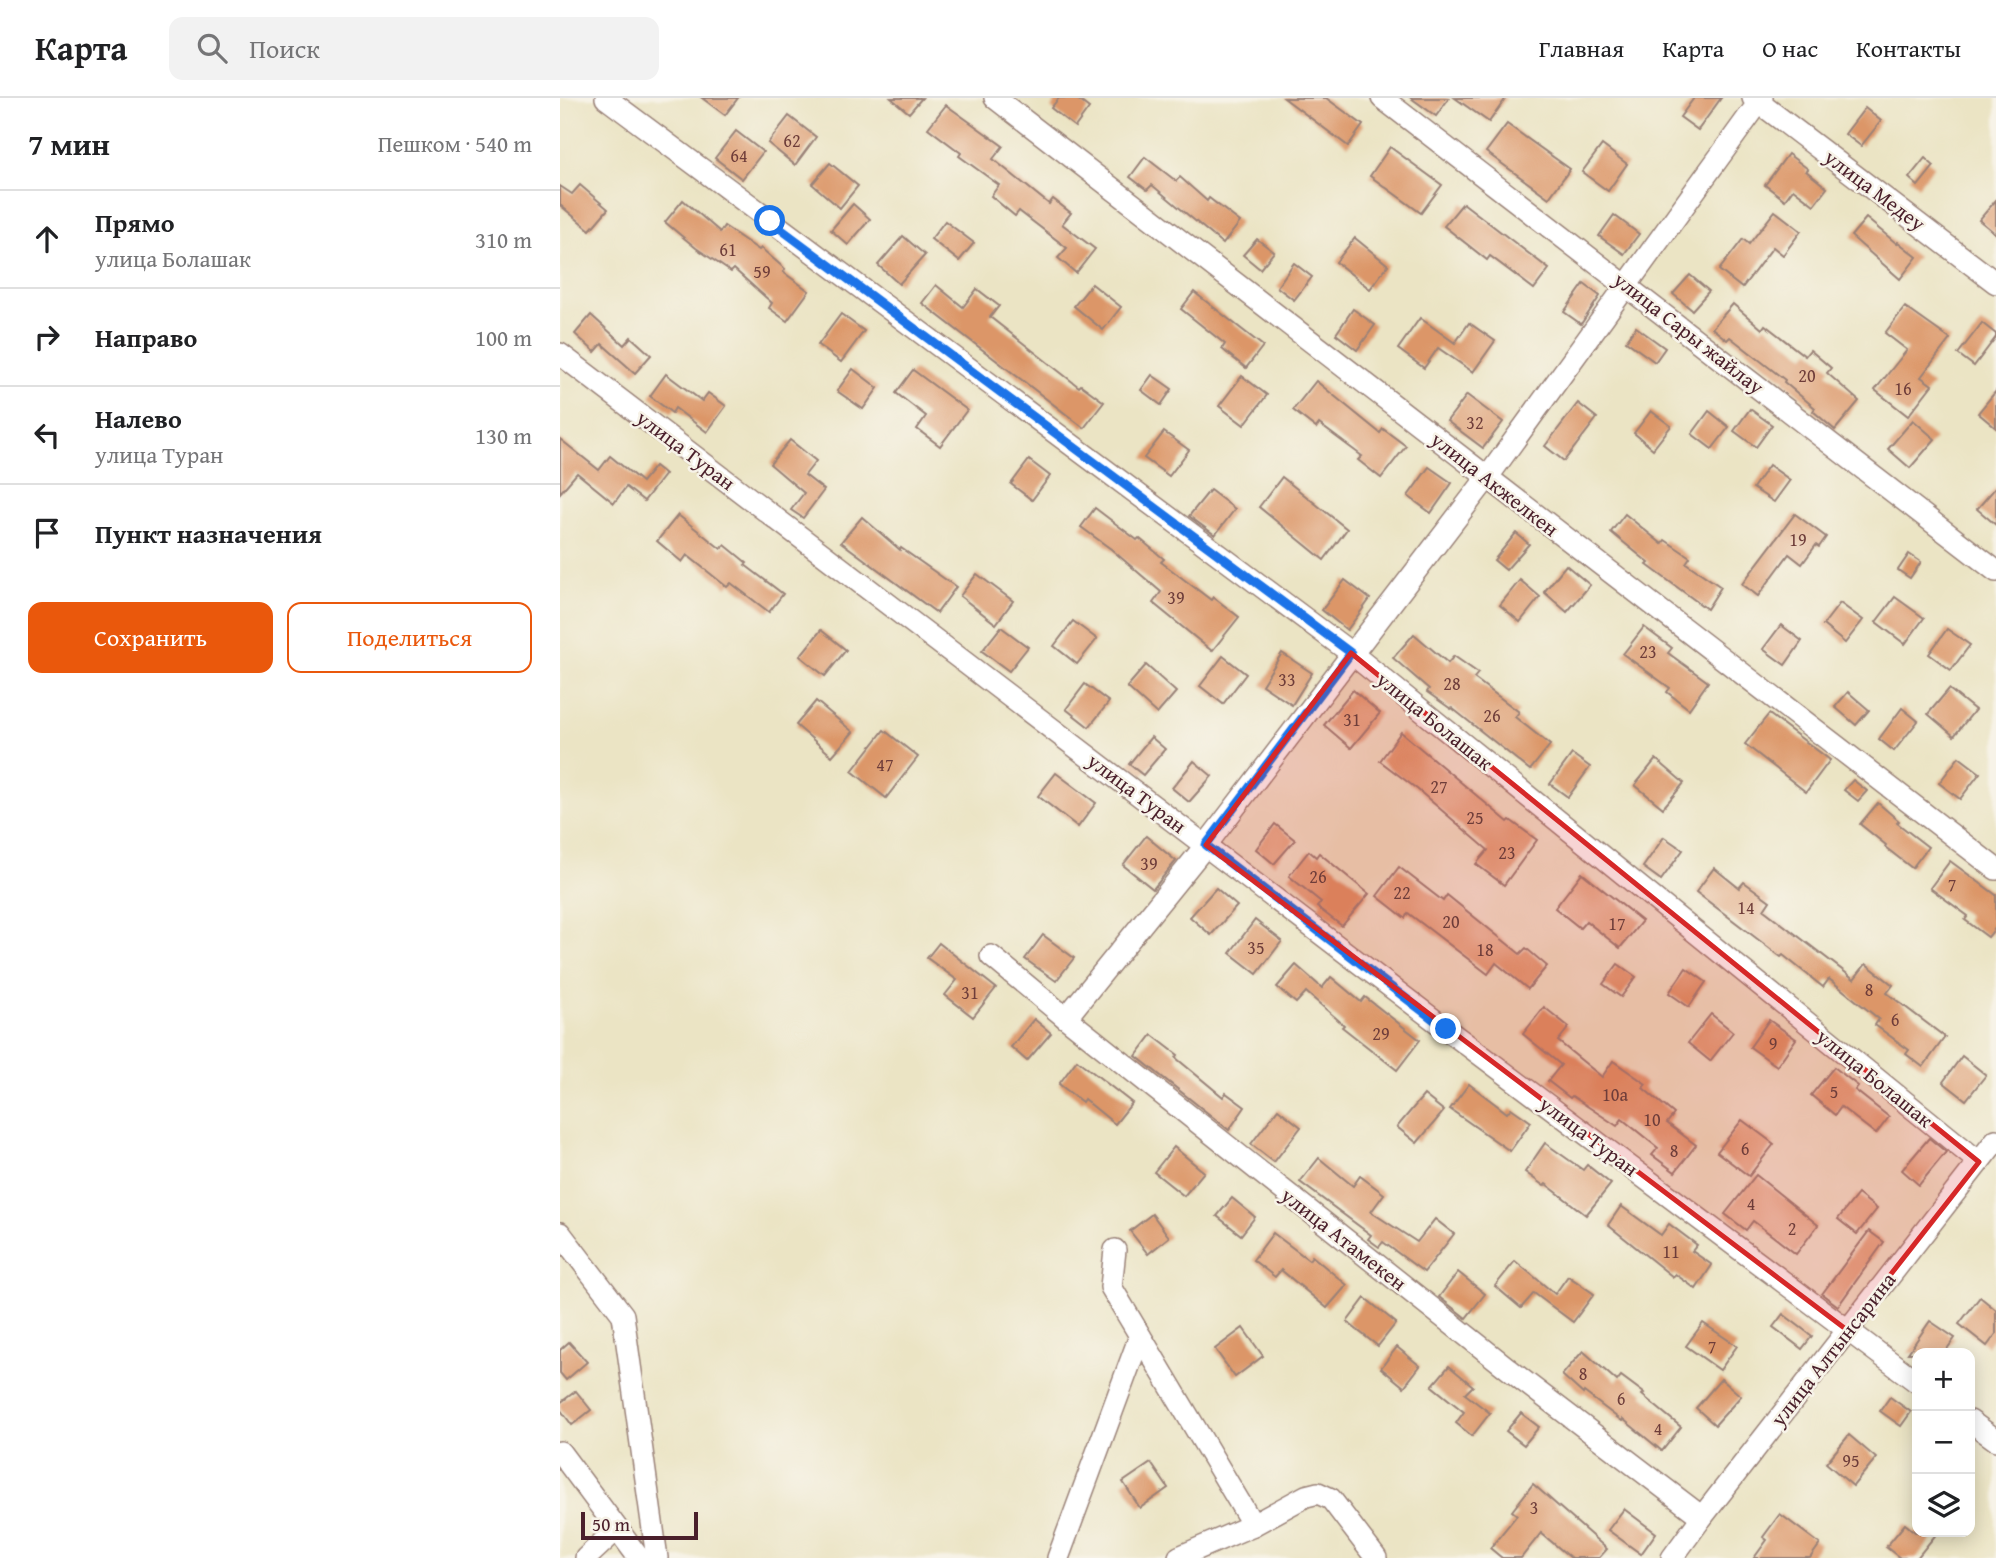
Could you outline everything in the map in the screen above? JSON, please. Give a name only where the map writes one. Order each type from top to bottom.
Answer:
[{"type":"street","name":"улица Болашак","points":[[606,98],[1351,653],[1979,1162]]},
{"type":"street","name":"улица Акжелкен","points":[[995,98],[1996,869]]},
{"type":"street","name":"улица Сары жайлау","points":[[1382,98],[1996,571]]},
{"type":"street","points":[[1066,1018],[1206,845],[1487,478],[1758,99]]},
{"type":"street","name":"улица Медеу","points":[[1758,99],[1996,283]]},
{"type":"street","name":"улица Туран","points":[[560,354],[1446,1029],[1912,1378]]},
{"type":"street","name":"улица Атамекен","points":[[991,956],[1525,1382],[1702,1517]]},
{"type":"street","name":"улица Алтынсарина","points":[[1672,1558],[1996,1140]]},
{"type":"street","points":[[560,1233],[624,1315],[657,1558]]},
{"type":"street","points":[[1115,1250],[1111,1287],[1253,1525]]},
{"type":"street","points":[[1058,1558],[1140,1336]]},
{"type":"street","points":[[1975,1425],[1996,1440]]},
{"type":"street","points":[[560,1452],[639,1558]]},
{"type":"street","points":[[1179,1557],[1253,1525],[1306,1496],[1318,1493],[1331,1499],[1376,1558]]},
{"type":"street","points":[[586,1558],[617,1530]]},
{"type":"highlighted area","points":[[1351,653],[1979,1162],[1847,1330],[1206,845]]},
{"type":"building","points":[[702,98],[738,98],[725,115]]},
{"type":"building","points":[[891,98],[922,98],[909,113]]},
{"type":"building","points":[[1059,98],[1076,98],[1089,108],[1075,127],[1051,108]]},
{"type":"building","points":[[1284,98],[1326,98],[1363,125],[1348,146]]},
{"type":"building","points":[[1411,98],[1449,98],[1436,116]]},
{"type":"building","points":[[1455,98],[1506,98],[1489,122]]},
{"type":"building","points":[[1694,98],[1721,98],[1698,130],[1680,117]]},
{"type":"building","points":[[946,105],[1003,146],[993,159],[1049,204],[1053,199],[1071,213],[1062,224],[1095,249],[1076,273],[1058,258],[1067,248],[1019,211],[1015,216],[991,196],[999,185],[959,156],[961,153],[928,128]]},
{"type":"building","points":[[1865,108],[1881,121],[1861,146],[1845,134]]},
{"type":"building","points":[[789,116],[816,137],[795,165],[768,143]]},
{"type":"building","points":[[1507,124],[1570,169],[1549,198],[1486,152]]},
{"type":"building","points":[[736,131],[763,152],[742,179],[715,158]]},
{"type":"building","points":[[1602,145],[1627,164],[1608,191],[1582,172]]},
{"type":"building","points":[[1390,147],[1442,185],[1421,213],[1370,176]]},
{"type":"building","points":[[1788,154],[1827,188],[1814,205],[1793,189],[1785,200],[1765,185]]},
{"type":"building","points":[[1145,157],[1176,181],[1180,177],[1207,201],[1209,198],[1240,222],[1223,244],[1152,185],[1147,190],[1130,177]]},
{"type":"building","points":[[1925,158],[1934,166],[1918,186],[1909,178]]},
{"type":"building","points":[[830,163],[858,186],[840,208],[812,184]]},
{"type":"building","points":[[580,185],[608,209],[590,230],[560,205],[560,186],[572,194]]},
{"type":"building","points":[[683,200],[720,232],[724,226],[759,250],[761,248],[785,269],[783,272],[809,291],[787,321],[769,308],[772,303],[734,269],[731,272],[665,222]]},
{"type":"building","points":[[1996,200],[1996,234],[1979,220]]},
{"type":"building","points":[[1463,203],[1549,269],[1534,289],[1490,256],[1487,260],[1444,226]]},
{"type":"building","points":[[853,204],[870,219],[848,245],[831,230]]},
{"type":"building","points":[[1775,211],[1801,231],[1783,255],[1773,247],[1742,288],[1719,270],[1743,239],[1749,244]]},
{"type":"building","points":[[1614,215],[1639,234],[1624,254],[1599,236]]},
{"type":"building","points":[[1866,218],[1917,257],[1900,279],[1851,236]]},
{"type":"building","points":[[945,221],[974,243],[959,261],[931,239]]},
{"type":"building","points":[[903,236],[925,255],[899,284],[878,265]]},
{"type":"building","points":[[1355,238],[1388,265],[1370,289],[1336,262]]},
{"type":"building","points":[[1257,239],[1274,252],[1260,269],[1243,255]]},
{"type":"building","points":[[1294,263],[1312,277],[1294,300],[1277,287]]},
{"type":"building","points":[[1690,275],[1709,291],[1692,310],[1673,294]]},
{"type":"building","points":[[1092,284],[1121,307],[1103,330],[1074,306]]},
{"type":"building","points":[[1584,284],[1600,296],[1581,324],[1564,312]]},
{"type":"building","points":[[936,285],[963,307],[977,289],[999,306],[990,317],[1079,387],[1081,385],[1104,402],[1084,428],[922,303]]},
{"type":"building","points":[[1194,292],[1263,346],[1246,368],[1222,349],[1225,344],[1181,309]]},
{"type":"building","points":[[1733,304],[1762,329],[1765,325],[1805,356],[1810,350],[1831,368],[1827,373],[1859,401],[1835,430],[1813,411],[1815,408],[1784,382],[1785,380],[1730,337],[1727,340],[1712,328]]},
{"type":"building","points":[[1905,307],[1950,339],[1921,377],[1932,385],[1908,416],[1875,390],[1907,350],[1885,333]]},
{"type":"building","points":[[1353,309],[1375,325],[1357,350],[1336,334]]},
{"type":"building","points":[[841,314],[864,331],[841,362],[818,345]]},
{"type":"building","points":[[591,315],[624,345],[631,337],[651,355],[635,373],[602,344],[595,352],[575,334]]},
{"type":"building","points":[[1420,318],[1455,343],[1469,323],[1495,341],[1473,372],[1438,348],[1424,368],[1398,349]]},
{"type":"building","points":[[1982,323],[1996,334],[1996,337],[1974,366],[1958,354]]},
{"type":"building","points":[[1636,327],[1665,348],[1655,362],[1626,341]]},
{"type":"building","points":[[853,369],[878,388],[863,409],[837,391]]},
{"type":"building","points":[[913,370],[967,410],[940,446],[917,429],[926,416],[896,393]]},
{"type":"building","points":[[666,374],[702,401],[708,393],[726,406],[707,432],[675,408],[672,413],[650,396]]},
{"type":"building","points":[[1152,375],[1172,389],[1161,405],[1141,390]]},
{"type":"building","points":[[1242,376],[1267,395],[1244,425],[1219,406]]},
{"type":"building","points":[[1316,381],[1380,433],[1383,429],[1406,446],[1381,478],[1358,460],[1362,456],[1319,424],[1316,428],[1293,410]]},
{"type":"building","points":[[1996,391],[1996,428],[1978,413]]},
{"type":"building","points":[[1467,395],[1503,422],[1483,448],[1447,421]]},
{"type":"building","points":[[1578,403],[1597,418],[1564,461],[1545,446]]},
{"type":"building","points":[[1750,409],[1772,425],[1756,447],[1734,431]]},
{"type":"building","points":[[1651,411],[1671,426],[1653,449],[1634,433]]},
{"type":"building","points":[[1709,411],[1729,427],[1712,449],[1692,434]]},
{"type":"building","points":[[1913,420],[1935,439],[1910,468],[1888,449]]},
{"type":"building","points":[[1164,432],[1189,450],[1169,476],[1144,458]]},
{"type":"building","points":[[560,439],[599,470],[610,456],[642,482],[655,466],[665,474],[644,501],[626,487],[614,503],[577,473],[560,493]]},
{"type":"building","points":[[790,440],[816,461],[805,475],[824,490],[803,518],[791,510],[804,493],[770,464]]},
{"type":"building","points":[[1029,460],[1050,476],[1032,500],[1011,484]]},
{"type":"building","points":[[1769,465],[1790,480],[1774,502],[1753,488]]},
{"type":"building","points":[[1429,467],[1452,483],[1431,513],[1408,496]]},
{"type":"building","points":[[1282,477],[1347,529],[1324,560],[1259,507]]},
{"type":"building","points":[[1996,487],[1996,525],[1977,509]]},
{"type":"building","points":[[1210,490],[1235,509],[1215,535],[1189,516]]},
{"type":"building","points":[[1095,508],[1137,540],[1139,538],[1164,559],[1161,562],[1211,600],[1213,597],[1239,617],[1212,651],[1153,603],[1161,592],[1081,527]]},
{"type":"building","points":[[1625,514],[1662,544],[1665,540],[1690,557],[1686,563],[1721,587],[1707,609],[1647,565],[1649,563],[1611,532]]},
{"type":"building","points":[[1795,514],[1826,537],[1819,547],[1816,545],[1802,564],[1789,554],[1758,596],[1742,584]]},
{"type":"building","points":[[678,515],[721,549],[725,545],[747,563],[745,565],[783,594],[769,612],[731,583],[727,587],[687,555],[682,562],[657,541]]},
{"type":"building","points":[[862,517],[900,550],[901,548],[956,587],[937,613],[841,542]]},
{"type":"building","points":[[1516,533],[1529,544],[1506,570],[1494,560]]},
{"type":"building","points":[[1909,554],[1921,562],[1910,578],[1898,570]]},
{"type":"building","points":[[1566,565],[1590,585],[1567,612],[1544,592]]},
{"type":"building","points":[[977,574],[1013,601],[996,624],[960,596]]},
{"type":"building","points":[[1345,580],[1370,599],[1347,630],[1322,610]]},
{"type":"building","points":[[1520,580],[1540,597],[1520,622],[1500,605]]},
{"type":"building","points":[[1895,597],[1924,618],[1905,644],[1876,622]]},
{"type":"building","points":[[1840,603],[1863,620],[1845,643],[1823,625]]},
{"type":"building","points":[[1073,621],[1097,639],[1077,664],[1054,646]]},
{"type":"building","points":[[1781,625],[1802,641],[1785,665],[1763,649]]},
{"type":"building","points":[[1001,627],[1028,647],[1009,671],[982,651]]},
{"type":"building","points":[[1644,627],[1672,648],[1668,653],[1708,682],[1689,709],[1667,692],[1670,688],[1623,654]]},
{"type":"building","points":[[1947,629],[1970,645],[1951,670],[1929,654]]},
{"type":"building","points":[[821,630],[846,650],[825,676],[800,656]]},
{"type":"building","points":[[1414,634],[1448,663],[1454,656],[1478,673],[1474,678],[1519,712],[1515,717],[1550,745],[1530,770],[1452,708],[1427,692],[1429,689],[1393,658]]},
{"type":"building","points":[[1282,653],[1312,673],[1292,705],[1262,685]]},
{"type":"building","points":[[1223,656],[1246,674],[1223,704],[1200,686]]},
{"type":"building","points":[[1146,665],[1176,692],[1157,714],[1127,687]]},
{"type":"building","points":[[1085,684],[1109,702],[1089,727],[1066,709]]},
{"type":"building","points":[[1949,689],[1975,710],[1954,736],[1928,714]]},
{"type":"building","points":[[1353,690],[1380,713],[1351,748],[1324,725]]},
{"type":"building","points":[[1848,692],[1869,710],[1856,725],[1835,707]]},
{"type":"building","points":[[816,701],[853,732],[832,756],[796,725]]},
{"type":"building","points":[[1902,708],[1918,721],[1894,751],[1879,739]]},
{"type":"building","points":[[1769,714],[1830,760],[1806,792],[1745,744]]},
{"type":"building","points":[[884,730],[918,757],[886,798],[852,771]]},
{"type":"building","points":[[1401,732],[1508,822],[1510,820],[1537,840],[1504,885],[1476,864],[1488,850],[1380,761]]},
{"type":"building","points":[[1151,737],[1165,749],[1143,775],[1129,764]]},
{"type":"building","points":[[1572,754],[1590,767],[1568,797],[1550,784]]},
{"type":"building","points":[[1959,757],[1980,773],[1960,799],[1939,783]]},
{"type":"building","points":[[1656,759],[1684,783],[1663,808],[1635,785]]},
{"type":"building","points":[[1194,761],[1212,776],[1189,802],[1172,788]]},
{"type":"building","points":[[1056,773],[1096,803],[1078,827],[1038,796]]},
{"type":"building","points":[[1853,780],[1867,791],[1858,801],[1844,790]]},
{"type":"building","points":[[1878,803],[1899,821],[1897,823],[1928,847],[1912,868],[1860,824]]},
{"type":"building","points":[[1275,824],[1295,840],[1274,864],[1256,849]]},
{"type":"building","points":[[1146,836],[1176,861],[1153,889],[1123,865]]},
{"type":"building","points":[[1664,837],[1683,850],[1661,880],[1643,867]]},
{"type":"building","points":[[1309,851],[1316,857],[1319,853],[1369,894],[1342,926],[1317,907],[1321,902],[1289,876]]},
{"type":"building","points":[[1950,861],[1996,895],[1996,927],[1988,937],[1965,920],[1968,916],[1930,888]]},
{"type":"building","points":[[1399,867],[1443,901],[1447,895],[1520,954],[1526,948],[1547,966],[1528,989],[1496,963],[1488,974],[1408,913],[1405,918],[1377,896]]},
{"type":"building","points":[[1714,868],[1739,888],[1744,882],[1770,901],[1764,910],[1854,979],[1866,964],[1893,985],[1887,993],[1945,1037],[1923,1067],[1906,1054],[1909,1050],[1875,1025],[1879,1019],[1829,979],[1823,987],[1696,892]]},
{"type":"building","points":[[1582,873],[1642,921],[1620,948],[1586,921],[1580,928],[1555,908]]},
{"type":"building","points":[[1216,888],[1237,906],[1211,935],[1190,917]]},
{"type":"building","points":[[1255,920],[1282,941],[1257,974],[1230,953]]},
{"type":"building","points":[[1043,935],[1074,958],[1056,981],[1025,959]]},
{"type":"building","points":[[939,943],[996,988],[973,1017],[945,995],[957,980],[927,958]]},
{"type":"building","points":[[1618,964],[1636,977],[1621,997],[1603,984]]},
{"type":"building","points":[[1296,965],[1322,988],[1331,977],[1361,1002],[1365,997],[1420,1040],[1397,1070],[1342,1027],[1344,1025],[1306,992],[1296,1003],[1277,987]]},
{"type":"building","points":[[1686,968],[1706,982],[1689,1007],[1669,993]]},
{"type":"building","points":[[1544,1007],[1569,1027],[1558,1041],[1602,1077],[1613,1061],[1646,1084],[1643,1088],[1674,1114],[1667,1123],[1696,1145],[1675,1172],[1652,1155],[1658,1148],[1622,1119],[1617,1126],[1572,1096],[1570,1098],[1548,1081],[1561,1065],[1523,1034]]},
{"type":"building","points":[[1711,1014],[1733,1032],[1710,1061],[1688,1043]]},
{"type":"building","points":[[1034,1019],[1051,1033],[1027,1061],[1011,1047]]},
{"type":"building","points":[[1769,1020],[1796,1039],[1777,1066],[1750,1047]]},
{"type":"building","points":[[1152,1035],[1223,1097],[1226,1093],[1245,1107],[1229,1130],[1136,1056]]},
{"type":"building","points":[[1962,1056],[1986,1075],[1966,1100],[1943,1082]]},
{"type":"building","points":[[1077,1060],[1132,1103],[1115,1124],[1084,1099],[1082,1102],[1059,1084]]},
{"type":"building","points":[[1834,1067],[1858,1086],[1855,1090],[1889,1117],[1876,1134],[1841,1107],[1835,1115],[1811,1095]]},
{"type":"building","points":[[1469,1084],[1507,1113],[1511,1108],[1531,1122],[1510,1151],[1450,1109]]},
{"type":"building","points":[[1424,1095],[1444,1111],[1417,1143],[1397,1127]]},
{"type":"building","points":[[1278,1109],[1301,1127],[1274,1162],[1251,1144]]},
{"type":"building","points":[[1742,1120],[1774,1144],[1749,1176],[1717,1152]]},
{"type":"building","points":[[1929,1138],[1946,1152],[1919,1185],[1902,1170]]},
{"type":"building","points":[[1545,1143],[1583,1170],[1587,1165],[1611,1184],[1586,1215],[1546,1184],[1544,1186],[1525,1172]]},
{"type":"building","points":[[1174,1147],[1204,1172],[1184,1196],[1154,1172]]},
{"type":"building","points":[[1319,1158],[1353,1186],[1360,1176],[1384,1194],[1371,1212],[1417,1242],[1435,1219],[1454,1234],[1424,1272],[1383,1242],[1379,1247],[1368,1239],[1371,1235],[1300,1182]]},
{"type":"building","points":[[1756,1175],[1818,1225],[1796,1254],[1753,1221],[1746,1230],[1725,1214]]},
{"type":"building","points":[[1858,1194],[1877,1209],[1857,1234],[1838,1219]]},
{"type":"building","points":[[1232,1198],[1255,1217],[1241,1235],[1217,1216]]},
{"type":"building","points":[[1621,1206],[1661,1235],[1669,1224],[1697,1245],[1692,1251],[1712,1265],[1696,1289],[1675,1274],[1673,1277],[1608,1225]]},
{"type":"building","points":[[1152,1214],[1169,1237],[1148,1254],[1130,1231]]},
{"type":"building","points":[[1869,1231],[1884,1242],[1838,1306],[1822,1294]]},
{"type":"building","points":[[1273,1233],[1309,1260],[1312,1256],[1347,1285],[1327,1308],[1281,1270],[1275,1277],[1253,1260]]},
{"type":"building","points":[[1515,1261],[1555,1294],[1568,1276],[1594,1294],[1573,1322],[1534,1293],[1521,1308],[1495,1286]]},
{"type":"building","points":[[1458,1272],[1485,1294],[1466,1318],[1439,1297]]},
{"type":"building","points":[[1980,1297],[1996,1310],[1996,1334],[1987,1346],[1959,1324]]},
{"type":"building","points":[[1365,1298],[1396,1323],[1378,1346],[1347,1322]]},
{"type":"building","points":[[1783,1314],[1812,1336],[1802,1349],[1773,1327]]},
{"type":"building","points":[[1930,1321],[1955,1338],[1948,1348],[1912,1348],[1912,1353],[1908,1353]]},
{"type":"building","points":[[1703,1323],[1737,1346],[1720,1370],[1686,1346]]},
{"type":"building","points":[[1243,1328],[1263,1356],[1235,1377],[1215,1349]]},
{"type":"building","points":[[569,1342],[587,1362],[566,1380],[560,1373],[560,1350]]},
{"type":"building","points":[[1397,1347],[1420,1366],[1404,1387],[1381,1368]]},
{"type":"building","points":[[1583,1351],[1617,1381],[1621,1376],[1644,1393],[1642,1395],[1681,1427],[1662,1451],[1623,1419],[1622,1421],[1584,1392],[1583,1394],[1562,1375]]},
{"type":"building","points":[[1449,1366],[1473,1386],[1465,1394],[1490,1413],[1472,1436],[1456,1423],[1464,1412],[1432,1386]]},
{"type":"building","points":[[1721,1379],[1741,1396],[1715,1425],[1696,1408]]},
{"type":"building","points":[[576,1391],[591,1410],[572,1425],[560,1409],[560,1403]]},
{"type":"building","points":[[1890,1397],[1911,1412],[1901,1426],[1880,1411]]},
{"type":"building","points":[[1521,1413],[1539,1427],[1524,1445],[1506,1431]]},
{"type":"building","points":[[1849,1435],[1876,1458],[1853,1486],[1826,1463]]},
{"type":"building","points":[[1151,1463],[1168,1488],[1140,1508],[1123,1482]]},
{"type":"building","points":[[1533,1484],[1607,1549],[1599,1558],[1571,1558],[1541,1533],[1521,1558],[1502,1558],[1490,1548],[1517,1515],[1512,1511]]},
{"type":"building","points":[[1624,1509],[1656,1533],[1641,1554],[1608,1530]]},
{"type":"building","points":[[1780,1514],[1820,1544],[1810,1558],[1754,1558],[1767,1540],[1763,1537]]},
{"type":"building","points":[[1905,1524],[1912,1530],[1912,1537],[1934,1537],[1917,1558],[1900,1558],[1886,1547]]},
{"type":"route","points":[[770,221],[1351,653],[1206,845],[1446,1029]]}]
